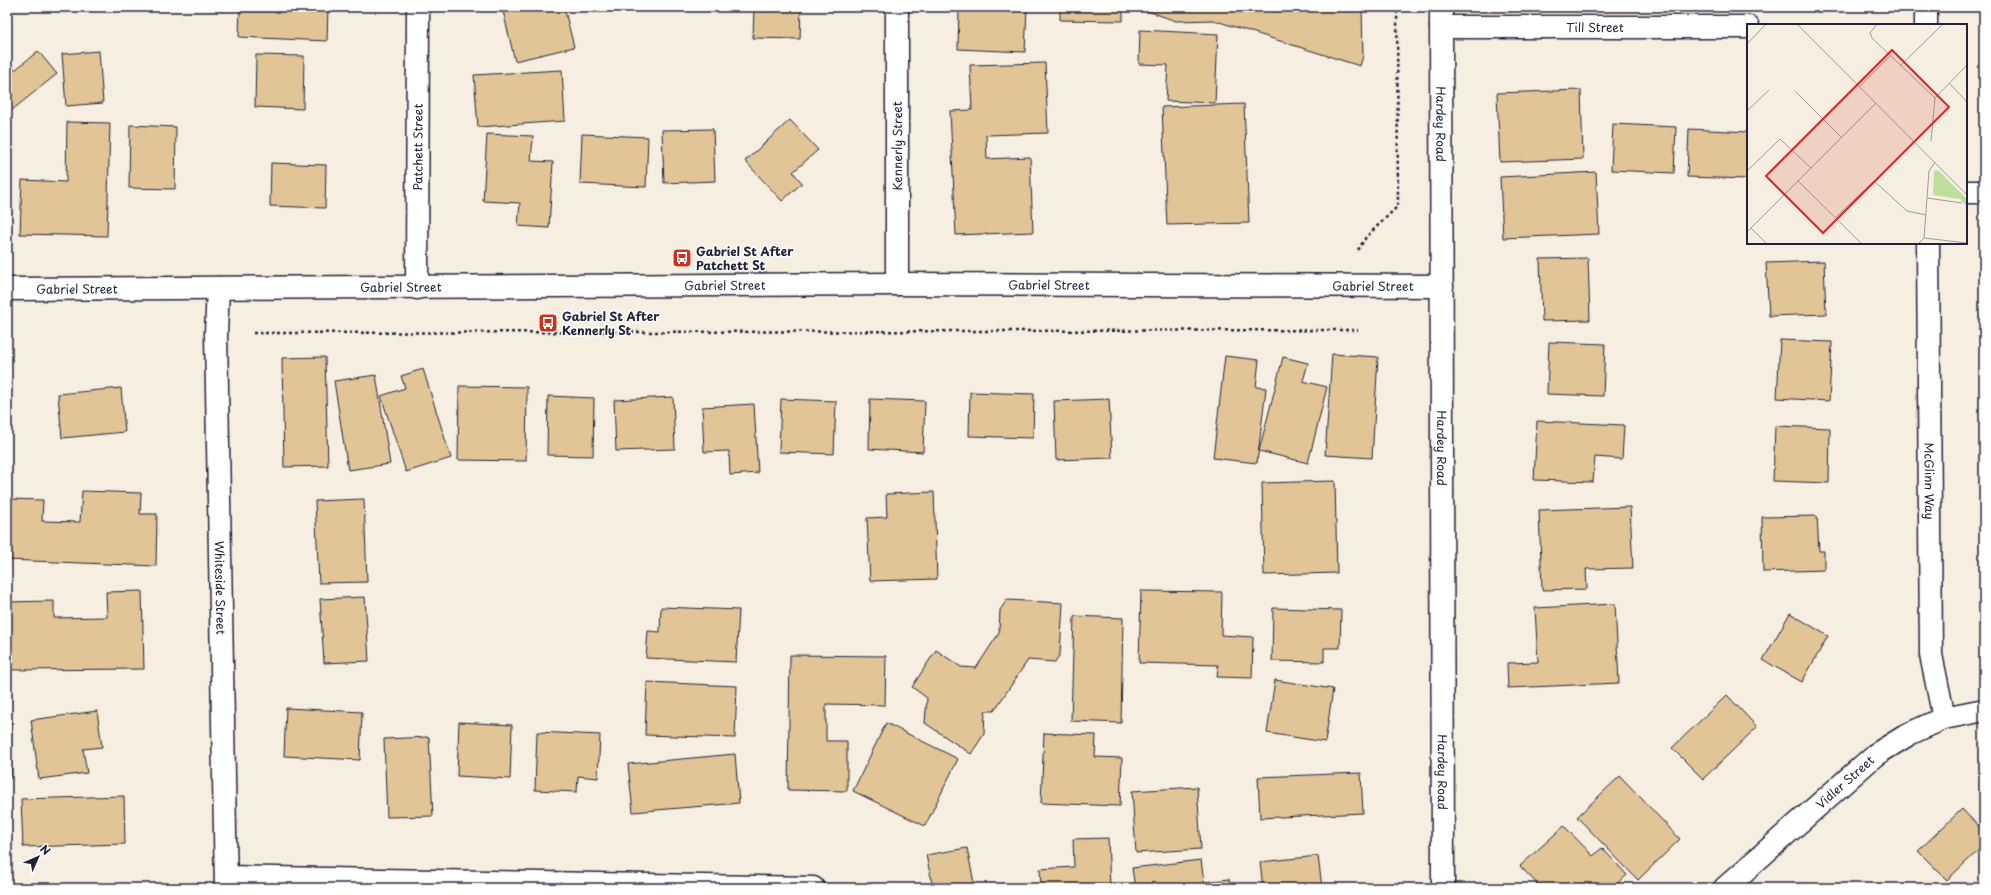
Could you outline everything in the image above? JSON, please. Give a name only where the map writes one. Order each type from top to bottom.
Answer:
[{"type":"street","name":"Patchett Street","points":[[417,288],[418,7]]},
{"type":"street","name":"Kennerly Street","points":[[897,7],[897,284]]},
{"type":"street","points":[[1926,7],[1926,24]]},
{"type":"street","name":"Till Street","points":[[1441,17],[1747,27]]},
{"type":"street","name":"Hardey Road","points":[[1441,17],[1443,888]]},
{"type":"street","points":[[1967,192],[1984,192]]},
{"type":"street","name":"McGlinn Way","points":[[1928,244],[1931,655],[1944,718]]},
{"type":"street","name":"Gabriel Street","points":[[7,289],[417,288],[897,284],[1442,286]]},
{"type":"street","name":"Whiteside Street","points":[[218,288],[217,348],[226,883]]},
{"type":"street","name":"Vidler Street","points":[[1725,888],[1875,755],[1909,734],[1944,718],[1984,710]]},
{"type":"street","points":[[226,883],[813,888]]},
{"type":"path","points":[[1358,250],[1366,237],[1398,206],[1396,7]]},
{"type":"path","points":[[253,333],[1358,330]]},
{"type":"building","points":[[240,7],[328,7],[327,41],[239,37]]},
{"type":"building","points":[[502,7],[564,7],[574,47],[515,61]]},
{"type":"building","points":[[754,7],[801,7],[800,39],[753,38]]},
{"type":"building","points":[[959,7],[1027,7],[1025,52],[958,49]]},
{"type":"building","points":[[1060,7],[1123,7],[1123,21],[1060,20]]},
{"type":"building","points":[[1136,7],[1362,7],[1363,56],[1360,66],[1213,20],[1176,21]]},
{"type":"building","points":[[1140,30],[1218,34],[1215,103],[1166,101],[1168,65],[1139,64]]},
{"type":"building","points":[[38,51],[57,74],[7,114],[7,60],[15,70]]},
{"type":"building","points":[[99,51],[103,103],[66,106],[62,54]]},
{"type":"building","points":[[256,55],[304,56],[303,109],[255,107]]},
{"type":"building","points":[[1045,63],[1048,133],[986,135],[987,159],[1030,157],[1033,232],[956,235],[950,111],[972,110],[970,65]]},
{"type":"building","points":[[562,70],[565,121],[478,127],[474,75]]},
{"type":"building","points":[[1581,90],[1583,159],[1500,162],[1497,93]]},
{"type":"building","points":[[1244,104],[1249,223],[1167,225],[1162,107]]},
{"type":"building","points":[[790,120],[818,150],[793,172],[802,183],[782,201],[745,161]]},
{"type":"building","points":[[67,122],[110,123],[107,236],[20,234],[22,180],[66,182]]},
{"type":"building","points":[[1613,124],[1676,127],[1674,173],[1611,170]]},
{"type":"building","points":[[130,125],[176,127],[175,189],[129,188]]},
{"type":"building","points":[[713,129],[715,181],[664,183],[662,130]]},
{"type":"building","points":[[1689,129],[1747,132],[1747,179],[1687,177]]},
{"type":"building","points":[[487,134],[533,136],[531,161],[553,162],[549,228],[518,226],[520,203],[483,201]]},
{"type":"building","points":[[582,134],[648,137],[646,187],[580,184]]},
{"type":"building","points":[[271,163],[326,165],[325,208],[270,206]]},
{"type":"building","points":[[1596,172],[1599,234],[1503,238],[1500,177]]},
{"type":"building","points":[[1588,258],[1590,320],[1542,321],[1540,259]]},
{"type":"building","points":[[1824,261],[1826,314],[1769,316],[1766,263]]},
{"type":"building","points":[[1780,340],[1832,342],[1829,401],[1777,398]]},
{"type":"building","points":[[1549,342],[1605,344],[1603,396],[1547,394]]},
{"type":"building","points":[[1332,354],[1378,357],[1372,458],[1325,455]]},
{"type":"building","points":[[1225,356],[1259,360],[1256,387],[1266,388],[1257,463],[1213,458]]},
{"type":"building","points":[[325,357],[328,466],[284,467],[282,358]]},
{"type":"building","points":[[1283,357],[1308,363],[1303,381],[1327,387],[1308,463],[1259,451]]},
{"type":"building","points":[[423,369],[451,458],[406,472],[381,396],[405,388],[401,376]]},
{"type":"building","points":[[376,375],[390,464],[348,470],[334,381]]},
{"type":"building","points":[[459,386],[527,387],[526,461],[458,460]]},
{"type":"building","points":[[121,388],[125,432],[62,438],[58,394]]},
{"type":"building","points":[[970,392],[1034,394],[1033,438],[969,436]]},
{"type":"building","points":[[548,396],[594,398],[593,456],[547,455]]},
{"type":"building","points":[[673,397],[675,449],[616,451],[614,400]]},
{"type":"building","points":[[781,399],[836,401],[834,454],[779,452]]},
{"type":"building","points":[[870,399],[925,401],[923,452],[869,449]]},
{"type":"building","points":[[1109,399],[1112,458],[1056,460],[1054,401]]},
{"type":"building","points":[[754,404],[758,473],[730,475],[729,451],[704,452],[702,407]]},
{"type":"building","points":[[1537,421],[1624,425],[1622,459],[1595,457],[1593,482],[1534,480]]},
{"type":"building","points":[[1775,426],[1830,428],[1829,483],[1773,481]]},
{"type":"building","points":[[1335,481],[1337,573],[1264,575],[1262,483]]},
{"type":"building","points":[[82,491],[141,493],[140,514],[157,514],[156,566],[7,560],[7,499],[43,500],[42,521],[80,522]]},
{"type":"building","points":[[934,492],[937,579],[870,581],[867,518],[887,517],[886,494]]},
{"type":"building","points":[[364,499],[367,582],[319,583],[315,501]]},
{"type":"building","points":[[1630,507],[1633,568],[1586,569],[1587,589],[1542,590],[1539,510]]},
{"type":"building","points":[[1817,516],[1819,551],[1824,551],[1824,570],[1763,572],[1762,517]]},
{"type":"building","points":[[142,591],[144,669],[7,670],[7,602],[54,601],[54,618],[107,617],[106,592]]},
{"type":"building","points":[[1141,591],[1222,592],[1221,635],[1253,637],[1252,678],[1217,677],[1218,665],[1139,663]]},
{"type":"building","points":[[365,597],[369,661],[324,663],[320,599]]},
{"type":"building","points":[[1007,600],[1063,603],[1060,654],[1055,662],[1028,660],[994,711],[985,711],[984,734],[971,754],[925,723],[927,698],[912,687],[936,650],[961,667],[976,668],[999,633],[1000,610]]},
{"type":"building","points":[[1615,604],[1619,683],[1508,688],[1507,663],[1538,662],[1535,608]]},
{"type":"building","points":[[661,607],[739,610],[736,662],[646,658],[648,631],[660,632]]},
{"type":"building","points":[[1273,608],[1341,610],[1340,648],[1324,648],[1324,662],[1272,661]]},
{"type":"building","points":[[1790,613],[1828,636],[1802,682],[1763,660]]},
{"type":"building","points":[[1074,616],[1123,618],[1121,723],[1071,721]]},
{"type":"building","points":[[790,655],[886,656],[885,705],[826,704],[826,741],[847,741],[847,791],[788,790]]},
{"type":"building","points":[[1275,680],[1333,689],[1325,742],[1267,733]]},
{"type":"building","points":[[647,682],[737,686],[735,738],[645,735]]},
{"type":"building","points":[[1727,695],[1757,727],[1703,779],[1672,748]]},
{"type":"building","points":[[286,708],[362,712],[360,760],[284,756]]},
{"type":"building","points":[[97,711],[102,747],[83,749],[87,773],[39,779],[31,720]]},
{"type":"building","points":[[7,721],[11,721],[11,778],[7,778]]},
{"type":"building","points":[[459,722],[512,725],[510,779],[457,776]]},
{"type":"building","points":[[886,723],[958,759],[925,826],[853,791]]},
{"type":"building","points":[[537,732],[600,735],[598,778],[578,776],[577,792],[535,790]]},
{"type":"building","points":[[1044,733],[1096,735],[1095,757],[1122,758],[1120,806],[1041,803]]},
{"type":"building","points":[[429,737],[433,816],[387,817],[384,739]]},
{"type":"building","points":[[735,754],[739,803],[633,812],[628,764]]},
{"type":"building","points":[[1361,773],[1363,813],[1260,818],[1258,777]]},
{"type":"building","points":[[1620,776],[1680,839],[1638,880],[1577,817]]},
{"type":"building","points":[[1197,787],[1201,849],[1136,853],[1132,791]]},
{"type":"building","points":[[124,796],[125,844],[23,847],[21,799]]},
{"type":"building","points":[[1962,809],[1984,832],[1984,845],[1947,880],[1918,851]]},
{"type":"building","points":[[1564,826],[1593,856],[1602,848],[1627,875],[1613,888],[1541,888],[1520,866]]},
{"type":"building","points":[[1108,838],[1110,888],[1041,888],[1040,869],[1074,867],[1073,839]]},
{"type":"building","points":[[967,848],[975,888],[933,888],[926,855]]},
{"type":"building","points":[[1318,856],[1322,888],[1263,888],[1260,862]]},
{"type":"building","points":[[1201,860],[1204,882],[1229,879],[1230,888],[1135,888],[1132,868]]},
{"type":"place","name":"Gabriel St After Patchett St","points":[[682,258]]},
{"type":"place","name":"Gabriel St After Kennerly St","points":[[548,323]]}]
